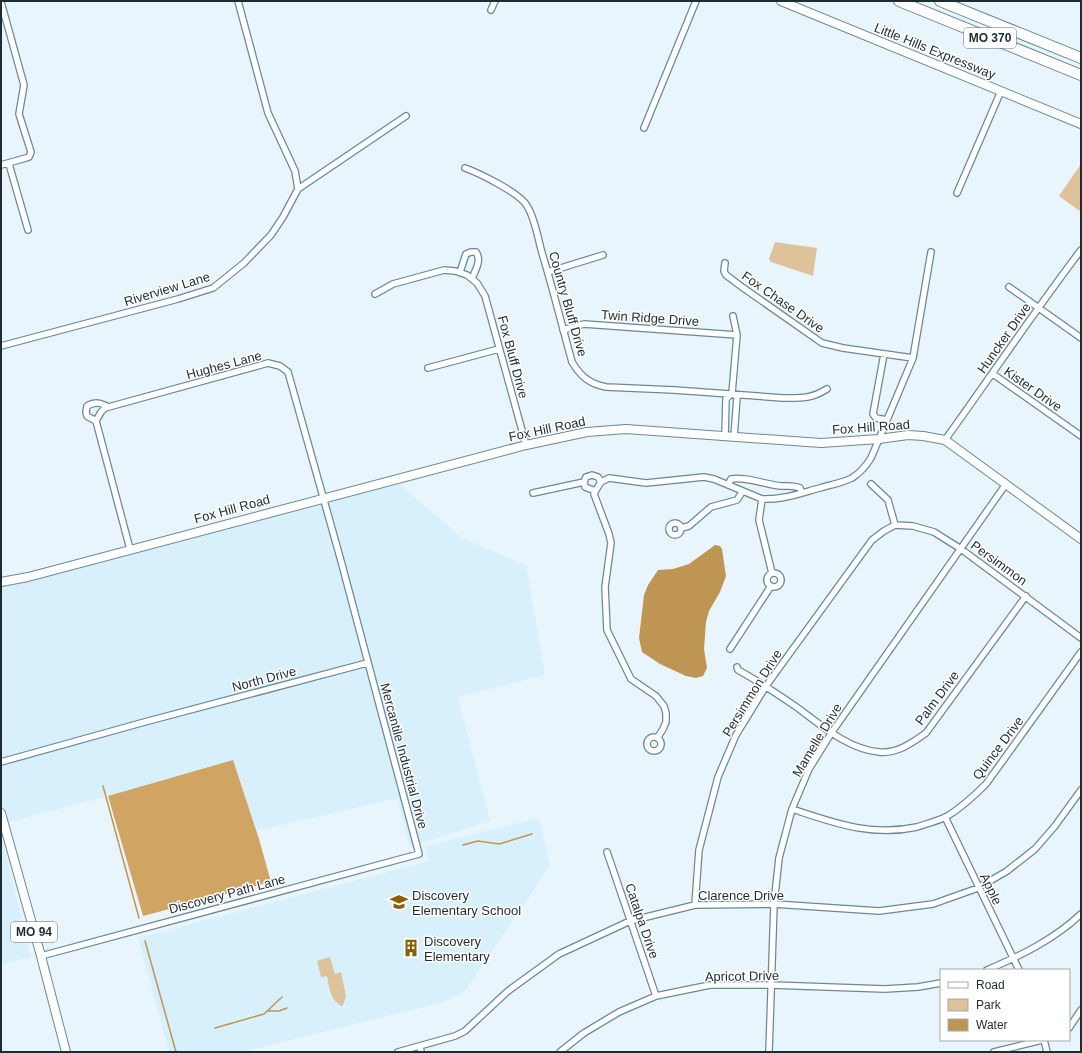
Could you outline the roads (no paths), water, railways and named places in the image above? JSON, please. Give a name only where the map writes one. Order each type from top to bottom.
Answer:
[{"type":"highway","name":"MO 370","points":[[899,1],[1081,75]]},
{"type":"highway","name":"MO 370","points":[[940,1],[1081,58]]},
{"type":"street","points":[[238,1],[268,113],[294,171],[298,189]]},
{"type":"street","points":[[490,10],[495,1]]},
{"type":"street","points":[[644,128],[696,1]]},
{"type":"street","name":"Little Hills Expressway","points":[[781,1],[1081,124]]},
{"type":"street","points":[[1,2],[24,85],[19,114],[31,152],[29,157],[9,164],[1,165]]},
{"type":"street","points":[[957,193],[1001,90]]},
{"type":"street","name":"Riverview Lane","points":[[1,346],[178,299],[213,288],[244,264],[271,235],[283,217],[298,189],[406,116]]},
{"type":"street","points":[[9,164],[28,230]]},
{"type":"street","name":"Country Bluff Drive","points":[[465,168],[480,174],[513,193],[527,205],[548,272],[572,362],[578,372],[588,381],[606,387],[801,398],[816,396],[827,390]]},
{"type":"street","name":"Huncker Drive","points":[[945,440],[993,374],[1038,308],[1081,250]]},
{"type":"street","points":[[460,272],[466,254],[476,252],[478,256],[478,263],[472,279]]},
{"type":"street","points":[[658,738],[666,722],[664,706],[656,696],[631,679],[607,630],[605,587],[611,543],[594,494],[600,482],[609,478],[646,483],[704,477],[714,479],[742,492],[762,499],[785,498],[853,477],[866,466],[913,358],[932,252]]},
{"type":"street","points":[[548,272],[603,255]]},
{"type":"street","name":"Fox Chase Drive","points":[[725,263],[724,269],[726,275],[822,343],[843,348],[913,358]]},
{"type":"street","name":"Fox Bluff Drive","points":[[375,294],[393,284],[444,270],[460,272],[472,279],[479,286],[485,296],[526,445]]},
{"type":"street","points":[[1009,287],[1081,338]]},
{"type":"street","points":[[725,436],[726,399],[732,394],[736,335],[733,316]]},
{"type":"street","name":"Twin Ridge Drive","points":[[564,330],[584,324],[736,335]]},
{"type":"street","points":[[428,368],[499,349]]},
{"type":"street","points":[[884,354],[873,414],[876,418],[887,420]]},
{"type":"street","name":"Hughes Lane","points":[[130,549],[96,421],[87,416],[86,412],[87,406],[95,402],[108,407],[268,363],[280,366],[288,372],[322,498]]},
{"type":"street","name":"Kister Drive","points":[[993,374],[1081,436]]},
{"type":"street","points":[[732,394],[737,397],[734,437]]},
{"type":"street","points":[[96,421],[101,412],[108,407]]},
{"type":"street","name":"Fox Hill Road","points":[[1,582],[28,577],[526,445],[587,432],[626,429],[822,443],[879,439],[908,435],[945,440],[1081,539]]},
{"type":"street","points":[[584,482],[586,477],[592,475],[598,477],[600,482]]},
{"type":"street","points":[[728,485],[731,479],[738,478],[770,485],[795,486],[800,488],[802,493]]},
{"type":"street","points":[[584,482],[586,487],[595,491]]},
{"type":"street","points":[[533,494],[584,482]]},
{"type":"street","points":[[871,484],[888,500],[895,525]]},
{"type":"street","name":"Mamelle Drive","points":[[768,1052],[774,904],[779,858],[792,809],[809,769],[832,732],[1006,484]]},
{"type":"street","points":[[681,528],[689,526],[711,507],[737,500],[742,492]]},
{"type":"street","points":[[322,498],[367,663]]},
{"type":"street","points":[[762,499],[759,520],[772,574]]},
{"type":"street","name":"Persimmon","points":[[895,525],[913,526],[934,532],[961,549],[1081,638]]},
{"type":"street","name":"Persimmon Drive","points":[[694,905],[699,850],[718,777],[736,735],[766,686],[872,540],[895,525]]},
{"type":"street","points":[[772,574],[779,575],[781,581],[777,586],[771,586],[768,583],[767,578],[772,574]]},
{"type":"street","points":[[730,648],[771,586]]},
{"type":"street","name":"Palm Drive","points":[[737,667],[738,670],[766,686],[856,747],[880,752],[893,751],[906,746],[926,733],[1026,596]]},
{"type":"street","name":"Quince Drive","points":[[792,809],[844,826],[868,830],[907,829],[924,825],[945,817],[967,802],[986,784],[1081,652]]},
{"type":"street","name":"North Drive","points":[[1,762],[367,663]]},
{"type":"street","name":"Mercantile Industrial Drive","points":[[367,663],[419,854]]},
{"type":"street","name":"Clarence Drive","points":[[398,1052],[421,1049],[465,1031],[508,991],[559,954],[630,921],[694,905],[774,904],[879,911],[933,904],[978,888],[1007,872],[1035,849],[1055,826],[1081,790]]},
{"type":"street","name":"MO 94","points":[[1,813],[66,1052]]},
{"type":"street","name":"Apple","points":[[945,817],[1018,969]]},
{"type":"street","name":"Catalpa Drive","points":[[608,852],[656,996]]},
{"type":"street","name":"Discovery Path Lane","points":[[41,956],[419,854]]},
{"type":"street","points":[[989,969],[1013,959],[1050,937],[1081,914]]},
{"type":"street","name":"Apricot Drive","points":[[560,1052],[584,1033],[619,1012],[656,996],[710,985],[771,985],[885,989],[918,987],[940,983]]},
{"type":"street","points":[[1070,1026],[1081,1010]]},
{"type":"street","points":[[994,1052],[1039,1041]]},
{"type":"street","points":[[1043,1041],[1047,1052]]},
{"type":"water","points":[[715,545],[720,546],[722,549],[726,576],[720,592],[709,611],[706,622],[704,649],[707,668],[703,676],[696,678],[686,676],[660,664],[642,652],[639,638],[644,595],[648,585],[658,570],[673,569],[689,564]]},
{"type":"waterway","points":[[103,786],[139,918]]},
{"type":"waterway","points":[[463,845],[478,841],[499,844],[532,834]]},
{"type":"waterway","points":[[145,941],[176,1052]]},
{"type":"waterway","points":[[215,1028],[264,1014],[282,997]]},
{"type":"waterway","points":[[267,1011],[279,1011],[287,1008]]},
{"type":"place","name":"Discovery Elementary School","points":[[399,902]]},
{"type":"place","name":"Discovery Elementary","points":[[411,948]]}]
